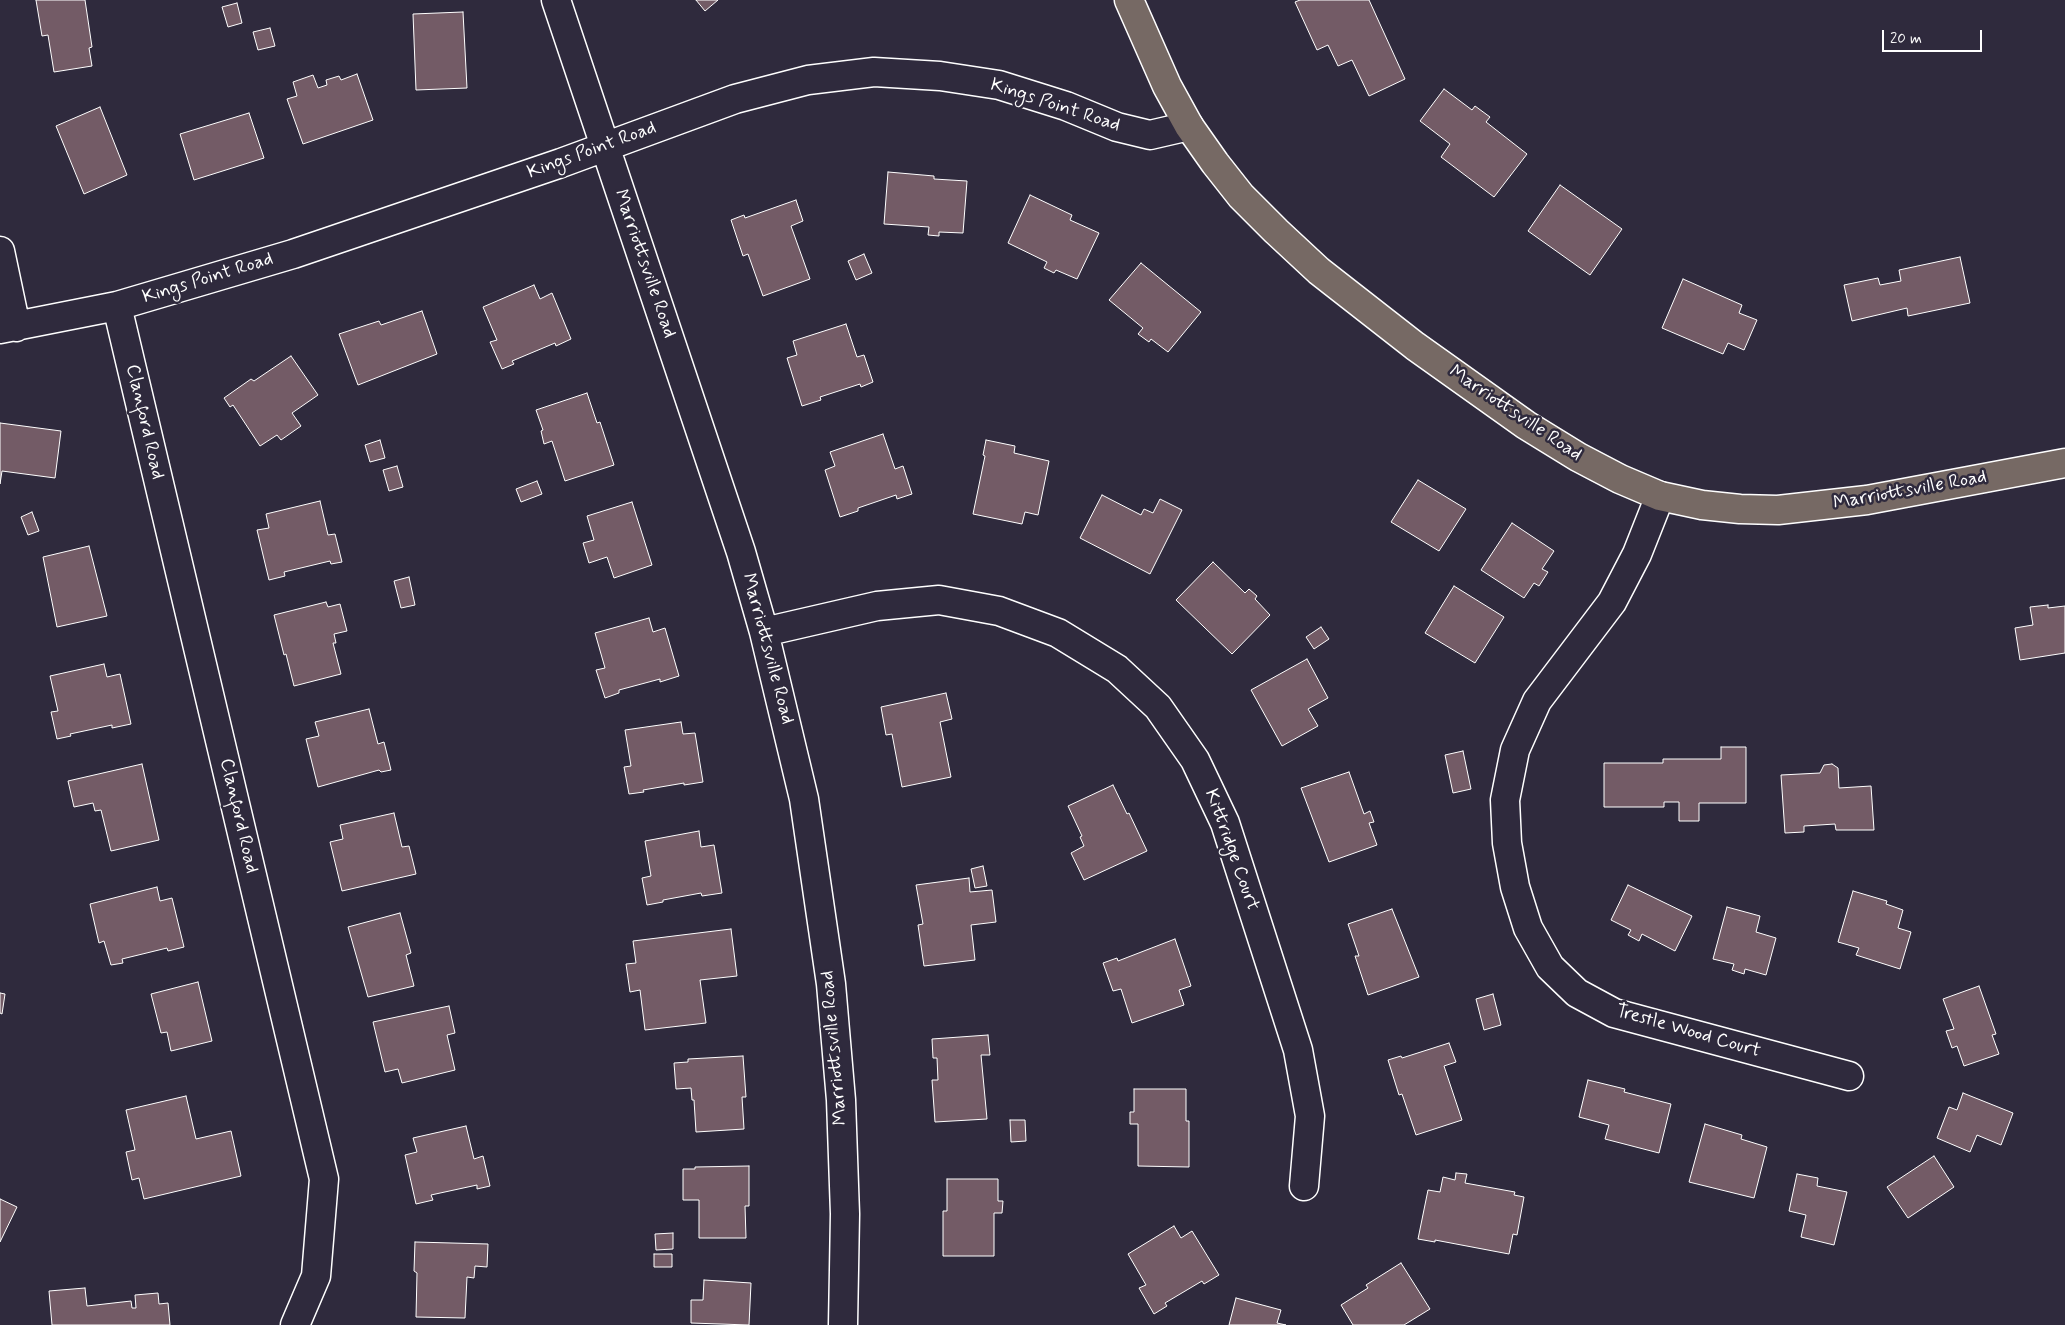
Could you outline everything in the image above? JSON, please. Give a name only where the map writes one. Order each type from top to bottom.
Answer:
[{"type":"main road","name":"Marriottsville Road","points":[[1129,0],[1167,86],[1189,126],[1214,163],[1248,203],[1319,271],[1356,301],[1526,425],[1620,480],[1660,496],[1702,505],[1740,510],[1778,510],[1814,508],[1942,487],[2065,463]]},
{"type":"street","name":"Marriottsville Road","points":[[556,0],[740,552],[764,632],[786,717],[804,799],[831,984],[841,1100],[845,1214],[843,1325]]},
{"type":"street","name":"Kings Point Road","points":[[8,328],[117,306],[293,254],[605,148],[735,99],[808,80],[874,72],[940,76],[999,85],[1066,106],[1117,127],[1150,135],[1189,126]]},
{"type":"street","points":[[0,250],[8,328]]},
{"type":"street","name":"Clanford Road","points":[[117,306],[324,1179],[316,1276],[296,1325]]},
{"type":"street","name":"Trestle Wood Court","points":[[1660,496],[1637,554],[1612,602],[1537,701],[1515,750],[1505,800],[1507,843],[1515,887],[1528,928],[1550,967],[1577,993],[1614,1013],[1849,1076]]},
{"type":"street","name":"Kittridge Court","points":[[764,632],[877,606],[939,600],[999,611],[1058,633],[1117,669],[1158,707],[1196,760],[1225,823],[1298,1050],[1310,1116],[1304,1186]]},
{"type":"building","points":[[36,0],[85,0],[92,47],[89,48],[92,66],[54,72],[48,35],[42,36]]},
{"type":"building","points":[[696,0],[718,0],[705,11]]},
{"type":"building","points":[[1300,0],[1369,0],[1405,79],[1369,96],[1352,60],[1338,66],[1328,45],[1317,50],[1295,2]]},
{"type":"building","points":[[237,3],[242,23],[228,27],[222,7]]},
{"type":"building","points":[[463,12],[467,88],[416,90],[413,14]]},
{"type":"building","points":[[270,28],[275,46],[258,50],[253,32]]},
{"type":"building","points":[[357,74],[373,120],[303,144],[287,99],[297,96],[293,82],[313,75],[318,88],[327,85],[326,80],[339,76],[341,80]]},
{"type":"building","points":[[1444,89],[1472,110],[1475,106],[1490,117],[1486,122],[1527,154],[1494,197],[1441,157],[1450,144],[1420,121]]},
{"type":"building","points":[[100,107],[127,175],[84,194],[56,126]]},
{"type":"building","points":[[249,113],[264,158],[194,180],[180,134]]},
{"type":"building","points":[[888,172],[934,176],[934,179],[967,181],[963,233],[939,232],[939,236],[928,235],[929,227],[884,224]]},
{"type":"building","points":[[1560,185],[1622,229],[1590,275],[1528,231]]},
{"type":"building","points":[[1030,195],[1072,215],[1070,220],[1099,233],[1077,279],[1056,270],[1054,273],[1044,268],[1047,262],[1008,243]]},
{"type":"building","points":[[796,200],[803,221],[791,226],[810,279],[763,296],[748,254],[743,256],[731,220],[744,215],[745,218]]},
{"type":"building","points":[[864,254],[872,273],[856,280],[848,261]]},
{"type":"building","points":[[1960,257],[1970,303],[1908,316],[1907,308],[1852,321],[1844,285],[1878,278],[1880,285],[1901,281],[1899,270]]},
{"type":"building","points":[[1141,263],[1201,312],[1168,352],[1151,339],[1149,342],[1138,334],[1143,328],[1109,300]]},
{"type":"building","points":[[1683,279],[1742,305],[1739,313],[1757,320],[1744,350],[1728,343],[1723,354],[1662,328]]},
{"type":"building","points":[[534,285],[540,299],[552,293],[571,339],[556,346],[555,343],[512,361],[514,364],[502,369],[490,342],[497,340],[483,307]]},
{"type":"building","points":[[422,311],[437,354],[358,385],[339,334],[379,321],[381,325]]},
{"type":"building","points":[[846,324],[857,357],[864,355],[873,382],[861,387],[860,384],[820,397],[821,400],[802,406],[787,358],[797,355],[793,341]]},
{"type":"building","points":[[291,356],[318,395],[292,413],[301,426],[281,440],[277,435],[260,446],[233,405],[230,407],[224,398],[251,379],[254,381]]},
{"type":"building","points":[[587,393],[597,423],[600,422],[614,465],[565,481],[552,441],[544,444],[541,431],[543,430],[536,410]]},
{"type":"building","points":[[0,423],[61,431],[55,478],[2,471],[0,484]]},
{"type":"building","points":[[883,434],[895,469],[903,466],[912,494],[897,499],[896,495],[858,508],[858,511],[840,517],[825,470],[835,466],[830,452]]},
{"type":"building","points":[[380,440],[385,458],[370,462],[365,445]]},
{"type":"building","points":[[986,440],[1015,446],[1014,453],[1049,461],[1038,515],[1025,512],[1022,524],[973,514],[985,456],[983,455]]},
{"type":"building","points":[[397,466],[403,487],[389,491],[383,470]]},
{"type":"building","points":[[1418,480],[1466,509],[1439,551],[1391,522]]},
{"type":"building","points":[[537,481],[542,494],[521,502],[516,489]]},
{"type":"building","points":[[1102,495],[1141,515],[1144,509],[1153,513],[1160,499],[1182,510],[1150,574],[1080,538]]},
{"type":"building","points":[[320,501],[328,535],[335,534],[342,562],[331,564],[330,561],[284,572],[285,576],[269,580],[257,530],[269,528],[266,514]]},
{"type":"building","points":[[632,502],[652,565],[614,578],[607,557],[589,563],[583,543],[594,540],[587,516]]},
{"type":"building","points":[[32,512],[39,531],[28,535],[21,517]]},
{"type":"building","points":[[1512,523],[1554,551],[1542,569],[1548,572],[1539,586],[1534,583],[1524,598],[1481,570]]},
{"type":"building","points":[[89,546],[107,616],[57,627],[43,557]]},
{"type":"building","points":[[1213,562],[1245,593],[1249,589],[1257,596],[1255,599],[1270,615],[1232,654],[1176,600]]},
{"type":"building","points":[[409,577],[415,605],[401,608],[394,581]]},
{"type":"building","points":[[1454,586],[1504,617],[1475,663],[1425,633]]},
{"type":"building","points":[[326,602],[328,607],[340,604],[347,631],[334,634],[336,643],[333,643],[341,674],[294,686],[274,615]]},
{"type":"building","points":[[2048,605],[2048,608],[2065,606],[2065,653],[2020,660],[2015,628],[2033,625],[2030,607]]},
{"type":"building","points":[[649,618],[653,632],[665,628],[679,676],[660,682],[660,679],[619,690],[619,693],[605,698],[596,670],[605,668],[595,633]]},
{"type":"building","points":[[1321,627],[1329,639],[1314,649],[1306,637]]},
{"type":"building","points":[[1307,659],[1328,698],[1308,709],[1318,726],[1282,746],[1251,690]]},
{"type":"building","points":[[104,664],[107,677],[120,674],[131,724],[112,728],[112,725],[70,734],[71,736],[57,739],[51,712],[58,711],[50,676]]},
{"type":"building","points":[[946,693],[952,719],[940,722],[951,777],[902,787],[892,734],[886,735],[881,707]]},
{"type":"building","points":[[369,709],[378,744],[384,742],[391,770],[381,772],[379,770],[318,787],[306,739],[319,736],[315,722]]},
{"type":"building","points":[[681,722],[683,734],[695,733],[703,782],[684,785],[684,783],[629,794],[624,767],[631,766],[625,730]]},
{"type":"building","points":[[1721,747],[1746,747],[1746,803],[1699,803],[1699,821],[1679,821],[1679,802],[1664,802],[1664,807],[1604,807],[1604,763],[1663,763],[1663,759],[1721,759]]},
{"type":"building","points":[[1463,751],[1471,789],[1453,793],[1445,755]]},
{"type":"building","points":[[142,764],[159,840],[111,851],[101,810],[95,811],[93,803],[74,807],[68,781]]},
{"type":"building","points":[[1832,764],[1838,768],[1839,788],[1871,786],[1874,830],[1836,830],[1835,824],[1804,826],[1804,832],[1785,833],[1781,775],[1820,773],[1824,765]]},
{"type":"building","points":[[1349,772],[1364,814],[1370,811],[1374,822],[1369,823],[1377,845],[1329,862],[1301,788]]},
{"type":"building","points":[[1113,785],[1147,851],[1084,880],[1071,853],[1084,846],[1080,837],[1082,836],[1068,806]]},
{"type":"building","points":[[394,813],[402,847],[409,846],[416,874],[342,891],[330,842],[343,839],[340,825]]},
{"type":"building","points":[[699,831],[701,847],[714,845],[722,893],[702,896],[701,893],[647,905],[642,878],[651,876],[645,841]]},
{"type":"building","points":[[983,866],[987,886],[975,888],[971,869]]},
{"type":"building","points":[[969,878],[970,892],[992,890],[996,922],[971,925],[975,960],[924,966],[918,925],[923,924],[916,885]]},
{"type":"building","points":[[1628,885],[1692,916],[1675,951],[1642,934],[1639,941],[1628,935],[1631,930],[1611,920]]},
{"type":"building","points":[[157,887],[160,901],[172,898],[184,947],[168,951],[167,948],[122,959],[123,963],[111,965],[104,941],[99,943],[90,904]]},
{"type":"building","points":[[1853,891],[1887,901],[1886,904],[1903,910],[1898,928],[1911,932],[1900,969],[1856,955],[1859,948],[1838,942]]},
{"type":"building","points":[[1727,907],[1760,916],[1756,932],[1776,938],[1766,975],[1745,969],[1744,974],[1732,970],[1734,964],[1713,959]]},
{"type":"building","points":[[1392,909],[1419,977],[1368,995],[1355,956],[1359,956],[1348,924]]},
{"type":"building","points":[[400,913],[411,953],[406,955],[414,986],[368,997],[348,927]]},
{"type":"building","points":[[731,929],[737,976],[700,980],[706,1023],[645,1030],[640,990],[630,992],[626,964],[636,963],[633,941]]},
{"type":"building","points":[[1175,939],[1191,986],[1179,990],[1184,1005],[1132,1023],[1121,989],[1113,991],[1103,963],[1117,958],[1118,961]]},
{"type":"building","points":[[198,982],[212,1041],[171,1051],[167,1032],[161,1033],[151,994]]},
{"type":"building","points":[[1979,986],[1996,1034],[1992,1035],[1999,1054],[1964,1066],[1957,1046],[1952,1048],[1946,1031],[1954,1029],[1943,999]]},
{"type":"building","points":[[0,993],[5,994],[2,1014],[0,1013]]},
{"type":"building","points":[[1493,994],[1501,1025],[1484,1030],[1476,999]]},
{"type":"building","points":[[449,1006],[455,1033],[447,1035],[455,1070],[402,1083],[398,1069],[385,1072],[373,1022]]},
{"type":"building","points":[[988,1035],[990,1055],[981,1055],[987,1119],[935,1122],[932,1080],[938,1080],[937,1058],[933,1058],[932,1039]]},
{"type":"building","points":[[1449,1043],[1456,1062],[1444,1066],[1462,1120],[1416,1135],[1402,1094],[1399,1095],[1388,1060],[1401,1056],[1402,1058]]},
{"type":"building","points":[[743,1056],[746,1097],[742,1097],[744,1129],[696,1132],[694,1100],[692,1100],[691,1088],[676,1089],[674,1063],[688,1062],[688,1059]]},
{"type":"building","points":[[1588,1080],[1625,1089],[1624,1092],[1671,1104],[1659,1153],[1605,1139],[1609,1125],[1579,1117]]},
{"type":"building","points":[[1134,1089],[1186,1089],[1186,1121],[1189,1121],[1189,1167],[1138,1166],[1138,1124],[1130,1124],[1130,1112],[1134,1112]]},
{"type":"building","points":[[1963,1093],[2013,1113],[2001,1145],[1977,1135],[1970,1152],[1937,1138],[1949,1107],[1957,1110]]},
{"type":"building","points":[[186,1096],[196,1139],[231,1131],[241,1176],[144,1199],[139,1178],[132,1180],[126,1152],[135,1150],[126,1110]]},
{"type":"building","points":[[1010,1120],[1025,1120],[1026,1141],[1011,1142]]},
{"type":"building","points":[[1705,1124],[1742,1135],[1741,1139],[1767,1147],[1754,1198],[1689,1182]]},
{"type":"building","points":[[466,1126],[474,1159],[483,1156],[490,1186],[477,1189],[477,1185],[431,1195],[433,1200],[416,1204],[405,1155],[417,1152],[413,1138]]},
{"type":"building","points":[[1934,1156],[1954,1187],[1908,1218],[1887,1187]]},
{"type":"building","points":[[749,1166],[749,1206],[745,1206],[746,1238],[699,1238],[699,1200],[683,1200],[683,1169]]},
{"type":"building","points":[[1456,1173],[1467,1174],[1465,1183],[1515,1192],[1514,1195],[1524,1197],[1517,1235],[1513,1234],[1509,1254],[1435,1240],[1435,1242],[1418,1239],[1428,1190],[1440,1192],[1443,1177],[1455,1180]]},
{"type":"building","points":[[1797,1174],[1818,1178],[1817,1186],[1847,1192],[1834,1245],[1801,1237],[1806,1215],[1789,1211]]},
{"type":"building","points":[[947,1179],[998,1179],[998,1201],[1003,1201],[1002,1213],[994,1213],[994,1256],[943,1256],[943,1211],[947,1211]]},
{"type":"building","points":[[0,1199],[17,1207],[0,1242]]},
{"type":"building","points":[[1174,1226],[1181,1238],[1192,1231],[1219,1275],[1204,1284],[1202,1281],[1165,1303],[1167,1306],[1154,1314],[1139,1288],[1146,1285],[1128,1254]]},
{"type":"building","points":[[673,1233],[673,1249],[656,1250],[655,1234]]},
{"type":"building","points":[[415,1242],[488,1244],[487,1267],[475,1266],[474,1278],[467,1277],[465,1318],[416,1317],[417,1273],[414,1271]]},
{"type":"building","points":[[654,1254],[672,1254],[672,1267],[654,1267]]},
{"type":"building","points":[[1401,1263],[1430,1309],[1404,1325],[1353,1325],[1341,1305],[1368,1288],[1366,1285]]},
{"type":"building","points":[[704,1280],[751,1283],[749,1325],[691,1323],[691,1300],[703,1300]]},
{"type":"building","points":[[85,1288],[87,1306],[131,1301],[132,1308],[136,1308],[135,1295],[158,1293],[159,1304],[168,1303],[170,1325],[52,1325],[49,1291]]},
{"type":"building","points":[[1236,1298],[1281,1310],[1277,1323],[1286,1325],[1229,1325]]}]
